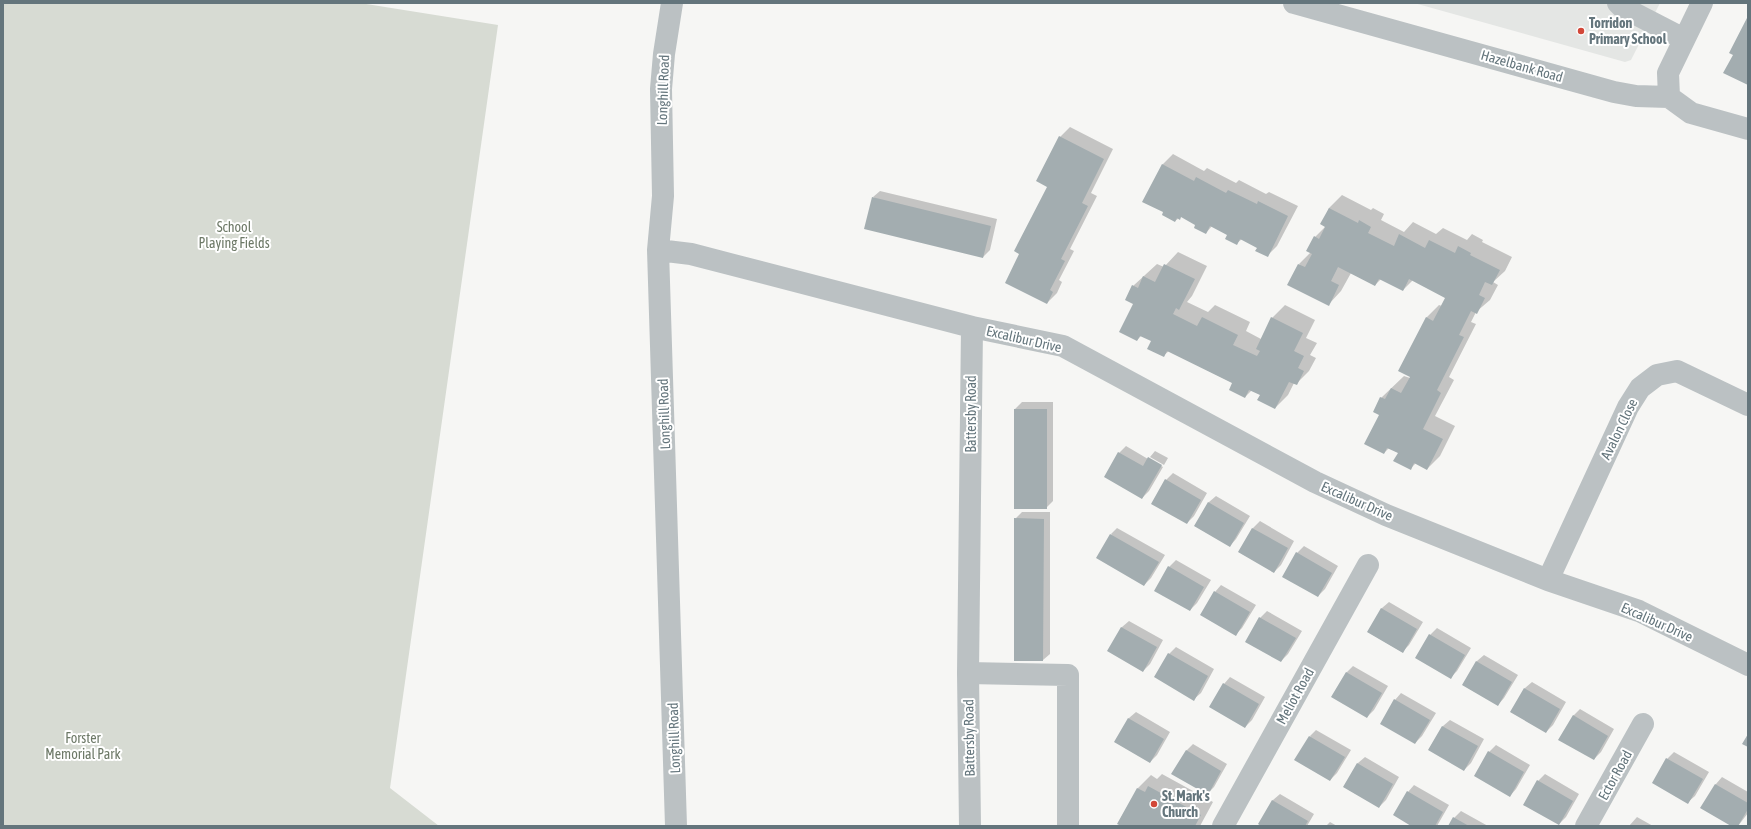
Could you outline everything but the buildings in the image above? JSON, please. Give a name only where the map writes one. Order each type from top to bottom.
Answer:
[{"type":"street","name":"Longhill Road","points":[[672,3],[664,54],[661,89],[663,196],[658,250],[676,826]]},
{"type":"street","name":"Hazelbank Road","points":[[1294,3],[1614,92],[1636,96],[1669,97]]},
{"type":"street","points":[[1618,3],[1622,7],[1684,39]]},
{"type":"street","points":[[1702,3],[1668,73],[1669,97],[1691,113],[1748,129]]},
{"type":"street","points":[[658,250],[691,254],[972,327]]},
{"type":"street","name":"Excalibur Drive","points":[[972,327],[1063,346],[1315,482],[1386,515],[1548,580],[1639,611],[1748,665]]},
{"type":"street","name":"Battersby Road","points":[[970,826],[968,673],[972,327]]},
{"type":"street","name":"Avalon Close","points":[[1548,580],[1628,407],[1640,388],[1657,375],[1677,371],[1748,405]]},
{"type":"street","name":"Meliot Road","points":[[1223,826],[1368,565]]},
{"type":"street","points":[[968,673],[1068,675],[1068,826]]},
{"type":"street","name":"Ector Road","points":[[1586,826],[1643,724]]},
{"type":"shaded area","name":"Torridon Primary School","points":[[1414,3],[1660,3],[1631,60],[1625,62]]},
{"type":"green space","name":"School Playing Fields","points":[[3,3],[360,3],[498,25],[390,788],[439,826],[3,826]]},
{"type":"place","name":"Torridon Primary School","points":[[1581,31]]},
{"type":"place","name":"St. Mark's Church","points":[[1154,804]]},
{"type":"park label","name":"Forster Memorial Park","points":[[83,746]]}]
